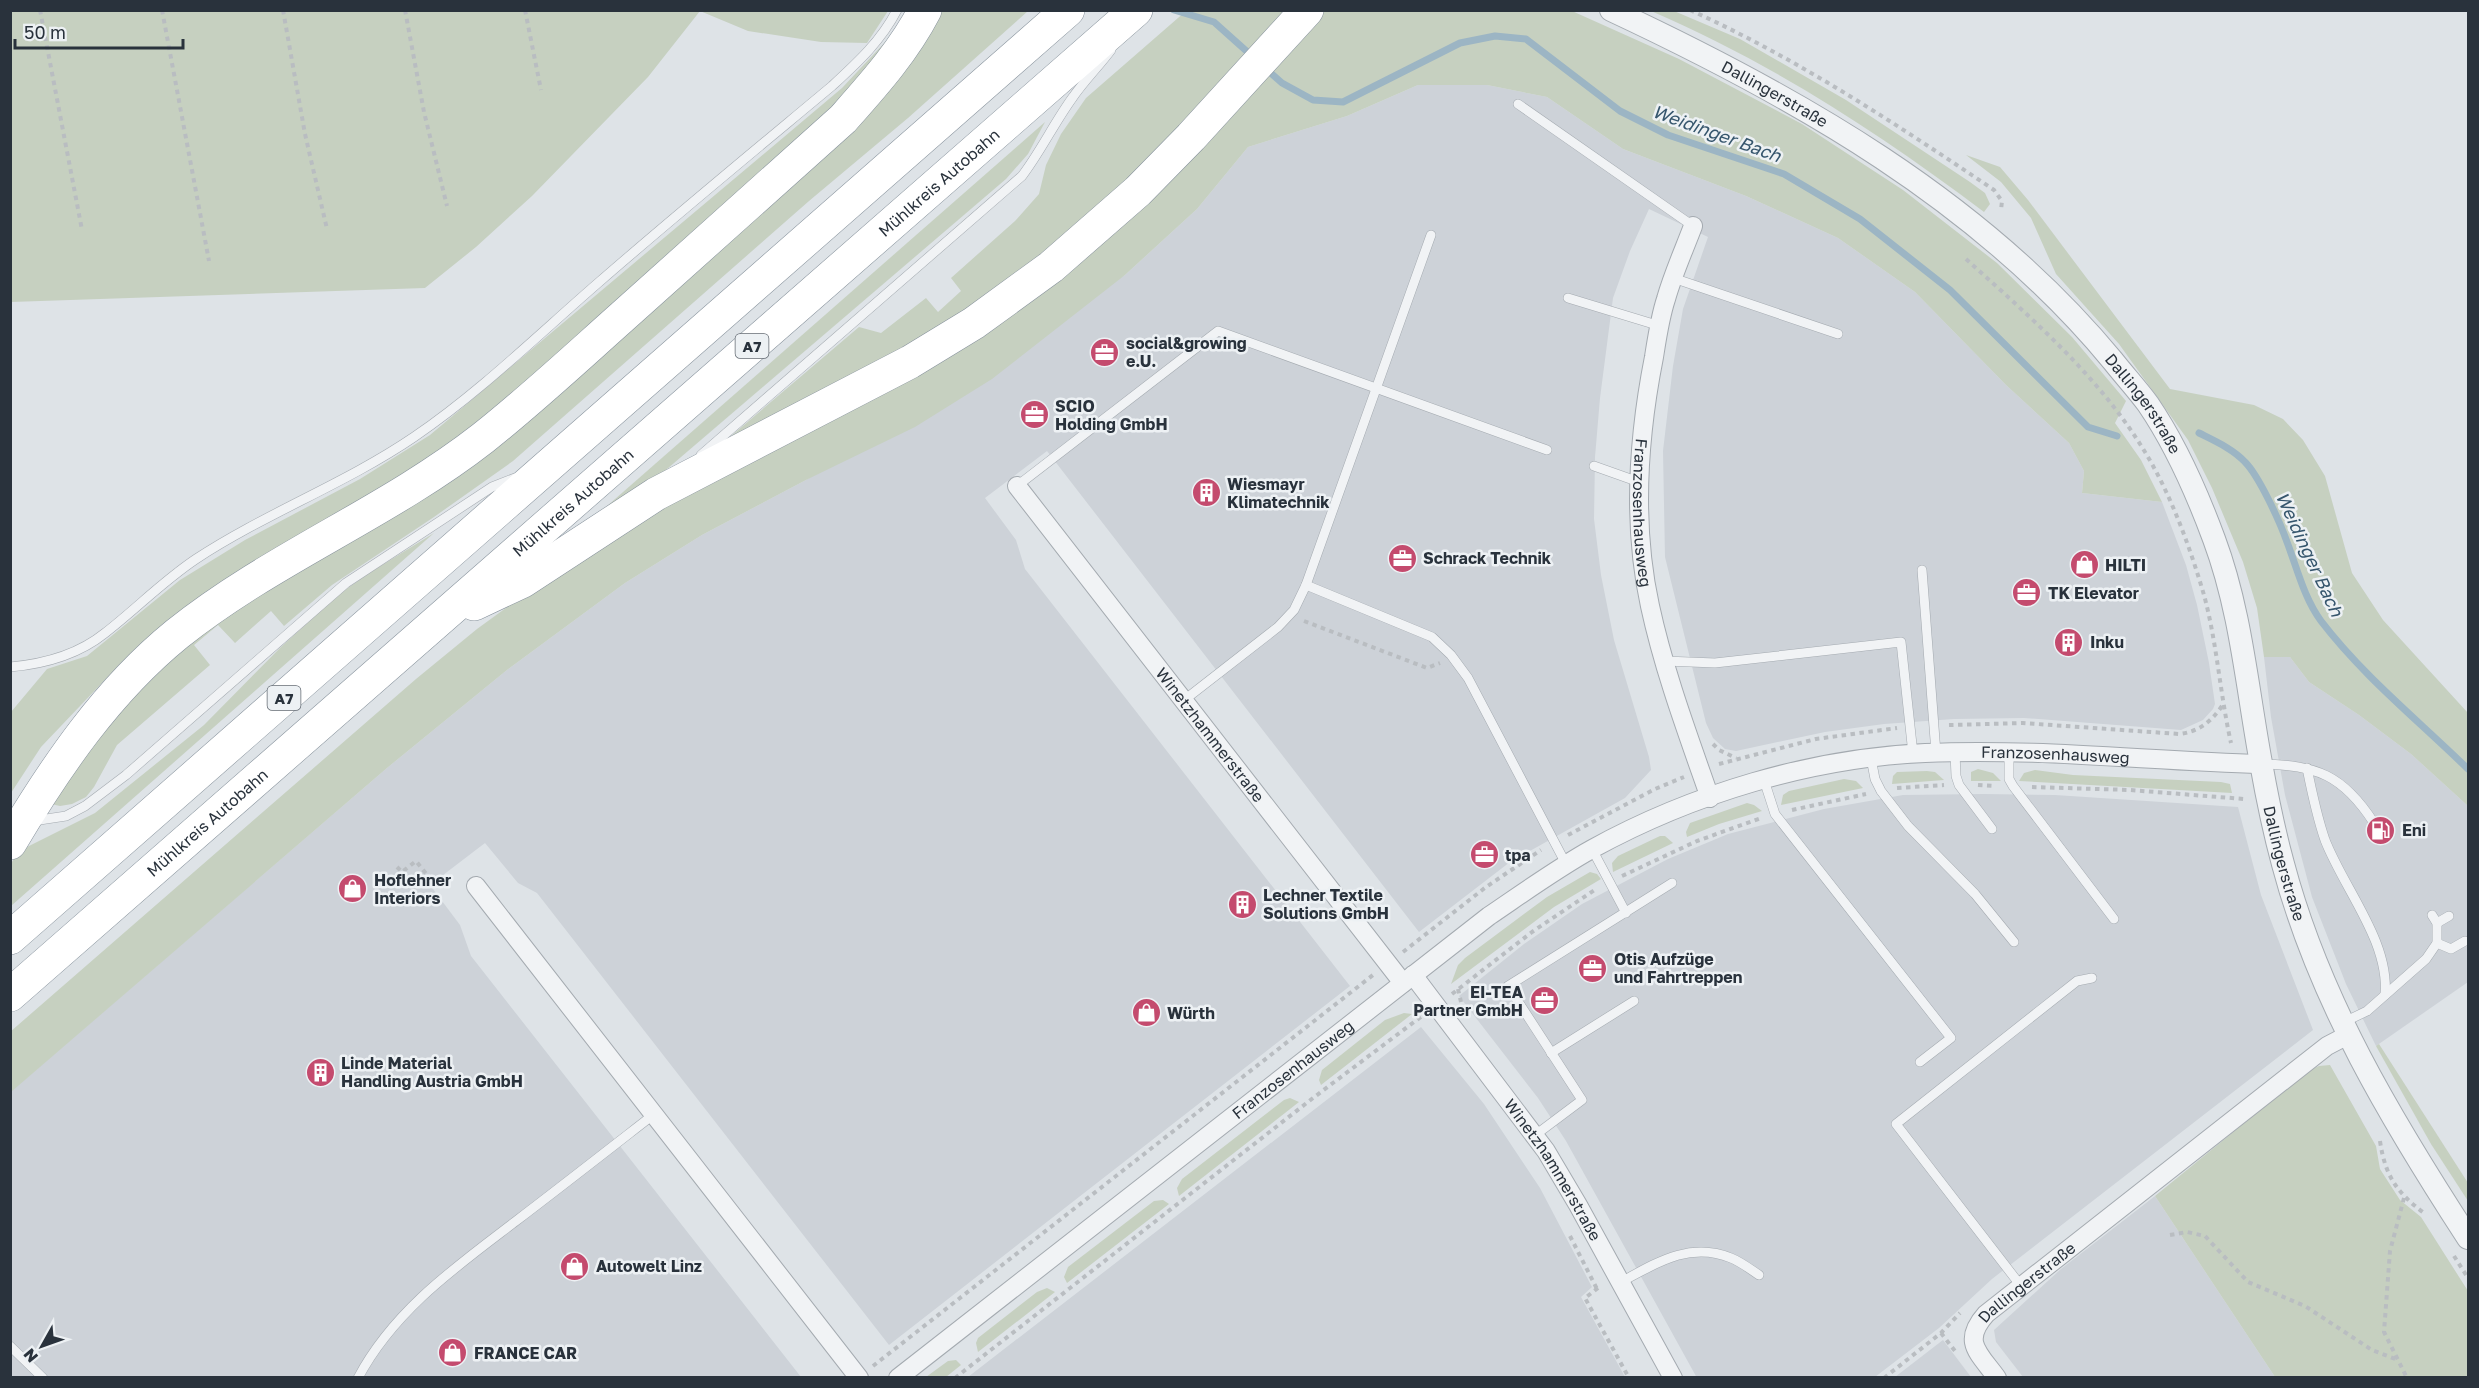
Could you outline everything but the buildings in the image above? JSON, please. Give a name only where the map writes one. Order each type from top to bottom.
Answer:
[{"type":"highway","points":[[440,620],[523,581],[656,494],[910,362],[974,323],[1051,267],[1097,229],[1191,137],[1307,10]]},
{"type":"highway","name":"A7","points":[[10,938],[1060,18]]},
{"type":"highway","points":[[17,832],[80,735],[127,681],[176,635],[219,603],[411,490],[482,439],[843,119],[887,70],[905,21]]},
{"type":"highway","name":"Mühlkreis Autobahn","points":[[10,995],[1125,24]]},
{"type":"street","name":"Dallingerstraße","points":[[1611,10],[1761,84],[1838,129],[1913,180],[1981,231],[2025,268],[2080,321],[2148,404],[2182,462],[2215,540],[2236,615],[2261,764],[2287,876],[2321,974],[2345,1029],[2392,1117],[2469,1238]]},
{"type":"street","name":"Franzosenhausweg","points":[[1693,226],[1673,278],[1660,326],[1647,390],[1640,482],[1642,556],[1650,606],[1665,661],[1710,798]]},
{"type":"street","name":"Winetzhammerstraße","points":[[1017,486],[1387,964],[1437,1005],[1534,1136],[1578,1205],[1673,1377]]},
{"type":"street","name":"Franzosenhausweg","points":[[898,1377],[1490,916],[1566,864],[1629,830],[1710,798],[1764,780],[1809,768],[1871,758],[1936,753],[2009,753],[2261,764]]},
{"type":"street","points":[[476,886],[858,1377]]},
{"type":"street","name":"Dallingerstraße","points":[[1997,1377],[1977,1351],[1972,1339],[1975,1326],[1980,1320],[2327,1046],[2345,1029]]},
{"type":"lane","points":[[10,667],[37,664],[75,651],[104,635],[152,591],[196,559],[364,469],[416,436],[485,382],[905,21]]},
{"type":"lane","points":[[656,494],[1022,176],[1041,151],[1054,125],[1074,95],[1125,24]]},
{"type":"lane","points":[[1518,104],[1693,226]]},
{"type":"lane","points":[[1183,700],[1278,627],[1290,615],[1306,585],[1431,235]]},
{"type":"lane","points":[[1673,278],[1839,334]]},
{"type":"lane","points":[[1568,298],[1660,326]]},
{"type":"lane","points":[[1017,486],[1218,331],[1547,450]]},
{"type":"lane","points":[[17,832],[66,816],[85,806],[126,775],[346,583],[492,488],[559,459]]},
{"type":"lane","points":[[1594,466],[1640,482]]},
{"type":"lane","points":[[1922,570],[1936,753]]},
{"type":"lane","points":[[1306,585],[1432,637],[1453,658],[1468,678],[1566,864]]},
{"type":"lane","points":[[1665,661],[1714,663],[1901,642],[1913,754]]},
{"type":"lane","points":[[1955,753],[1956,776],[1959,785],[1992,829]]},
{"type":"lane","points":[[2009,753],[2009,779],[2013,786],[2114,919]]},
{"type":"lane","points":[[1871,758],[1875,779],[1881,791],[1908,826],[1975,894],[2014,942]]},
{"type":"lane","points":[[2261,764],[2292,765],[2316,770],[2345,786],[2374,823]]},
{"type":"lane","points":[[2307,768],[2325,840],[2381,955],[2386,981],[2385,995]]},
{"type":"lane","points":[[1764,780],[1775,814],[1951,1038],[1920,1062]]},
{"type":"lane","points":[[1592,849],[1626,913]]},
{"type":"lane","points":[[1534,1136],[1582,1100],[1508,986],[1672,883]]},
{"type":"lane","points":[[2345,1029],[2426,959],[2437,943],[2435,919],[2449,916]]},
{"type":"lane","points":[[2437,943],[2451,949],[2465,941]]},
{"type":"lane","points":[[2021,1286],[1896,1124],[2077,981],[2091,978]]},
{"type":"lane","points":[[1551,1053],[1634,1001]]},
{"type":"lane","points":[[358,1377],[391,1327],[440,1280],[653,1115]]},
{"type":"lane","points":[[1618,1278],[1670,1256],[1695,1250],[1730,1258],[1759,1275]]},
{"type":"lane","points":[[10,1346],[43,1377]]},
{"type":"path","points":[[40,10],[82,230]]},
{"type":"path","points":[[162,10],[209,261]]},
{"type":"path","points":[[283,10],[305,134],[327,229]]},
{"type":"path","points":[[405,10],[424,112],[447,206]]},
{"type":"path","points":[[525,10],[541,90]]},
{"type":"path","points":[[1690,10],[1739,32],[1821,77],[1923,142],[1994,190],[2002,201],[2001,210]]},
{"type":"path","points":[[1966,259],[2071,359],[2113,407],[2140,444],[2176,516],[2204,594],[2223,706]]},
{"type":"path","points":[[1290,615],[1427,668],[1453,658]]},
{"type":"path","points":[[1711,743],[1719,750],[1736,758]]},
{"type":"path","points":[[955,1377],[1555,915],[1610,882],[1697,841],[1775,814],[1881,791],[1924,785],[2130,790],[2244,799]]},
{"type":"path","points":[[858,1377],[1486,887],[1542,850]]},
{"type":"path","points":[[397,867],[402,872],[416,861],[436,886]]},
{"type":"path","points":[[1414,1022],[1421,1022]]},
{"type":"path","points":[[2379,1137],[2384,1165],[2404,1198],[2429,1216]]},
{"type":"path","points":[[2404,1198],[2390,1251],[2384,1332],[2407,1377]]},
{"type":"path","points":[[1567,1231],[1597,1289]]},
{"type":"path","points":[[2170,1235],[2187,1232],[2205,1236],[2248,1282],[2305,1306],[2372,1350],[2398,1360]]},
{"type":"path","points":[[1618,1278],[1585,1298],[1629,1377]]},
{"type":"shaded area","points":[[1418,85],[1487,85],[1547,97],[1623,149],[1746,196],[1838,238],[1915,292],[2006,385],[2069,443],[2084,471],[2082,493],[2162,502],[2186,565],[2197,605],[2209,663],[2215,704],[2213,709],[2203,720],[2181,730],[2024,718],[1954,719],[1884,724],[1825,732],[1736,751],[1725,749],[1713,738],[1706,723],[1665,557],[1663,451],[1673,366],[1683,309],[1708,237],[1649,209],[1630,251],[1613,298],[1600,398],[1595,457],[1594,519],[1601,575],[1614,640],[1651,770],[1625,798],[1510,862],[1419,932],[1047,451],[985,498],[1016,540],[1025,569],[1350,986],[889,1345],[537,893],[518,883],[485,843],[430,885],[460,925],[471,956],[801,1377],[11,1377],[10,1092],[387,768],[507,670],[625,583],[702,535],[806,480],[1125,275],[1197,209],[1248,147],[1347,116]]},
{"type":"shaded area","name":"Eni","points":[[2264,657],[2290,657],[2309,682],[2359,715],[2411,754],[2468,806],[2468,982],[2376,1046],[2346,984],[2312,897],[2285,795],[2271,717]]},
{"type":"shaded area","points":[[1903,795],[2055,795],[2238,807],[2261,895],[2313,1030],[1992,1279],[1939,1328],[1875,1377],[1697,1378],[1566,1141],[1538,1098],[1459,996],[1524,944],[1582,904],[1668,859],[1728,834],[1824,809]]},
{"type":"shaded area","points":[[1421,1027],[1484,1104],[1540,1188],[1592,1287],[1581,1297],[1625,1377],[968,1377]]},
{"type":"shaded area","points":[[2155,1196],[2275,1377],[2023,1377],[1996,1342],[1994,1330],[2061,1269]]},
{"type":"shaded area","points":[[1943,1340],[1971,1377],[1895,1377]]},
{"type":"green space","points":[[11,10],[888,11],[867,43],[821,42],[748,31],[700,11],[648,77],[532,196],[476,247],[425,288],[11,302]]},
{"type":"green space","points":[[939,11],[1028,11],[513,461],[332,585],[284,626],[271,611],[235,643],[218,625],[194,645],[210,665],[117,745],[86,797],[72,804],[60,806],[46,803],[111,713],[206,624],[373,525]]},
{"type":"green space","points":[[1186,11],[1294,11],[1161,157],[954,324],[711,453],[859,327],[881,333],[926,298],[938,312],[961,291],[951,278],[1015,221],[1039,194],[1046,165],[1061,134],[1086,98]]},
{"type":"green space","points":[[1324,11],[1572,11],[1679,59],[1802,124],[1903,190],[1997,263],[2072,337],[2126,401],[2115,423],[2141,460],[2162,502],[2082,493],[2084,471],[2069,443],[2006,385],[1915,292],[1838,238],[1746,196],[1623,149],[1547,97],[1487,85],[1418,85],[1347,116],[1248,147],[1197,209],[1125,275],[992,379],[915,427],[806,480],[702,535],[625,583],[507,670],[387,768],[11,1092],[10,1032],[416,679],[477,629],[543,581],[629,526],[878,394],[1254,91]]},
{"type":"green space","points":[[1651,11],[1674,11],[1740,39],[1846,100],[1970,182],[1985,193],[1990,204],[1984,212],[1905,155],[1824,101],[1739,53]]},
{"type":"green space","points":[[888,39],[868,78],[482,423],[182,615],[120,664],[41,747],[11,793],[11,712],[47,669],[87,656],[180,580],[245,540],[360,479],[430,435],[842,88]]},
{"type":"green space","points":[[1045,122],[1028,154],[1006,179],[646,487],[590,521]]},
{"type":"green space","points":[[1966,155],[2000,167],[2028,200],[2170,389],[2254,405],[2283,419],[2303,440],[2325,476],[2352,573],[2383,620],[2468,713],[2468,806],[2411,754],[2359,715],[2309,682],[2290,657],[2264,657],[2257,608],[2243,562],[2212,488],[2188,440],[2119,344],[2056,274],[2031,218],[2001,182]]},
{"type":"green space","points":[[434,533],[11,906],[10,865],[19,851],[95,813],[204,725],[282,646],[338,595]]},
{"type":"green space","points":[[1978,769],[1993,773],[2001,781],[1971,781],[1971,772]]},
{"type":"green space","points":[[2035,770],[2073,775],[2221,782],[2230,784],[2232,793],[2019,781],[2024,773]]},
{"type":"green space","points":[[1897,772],[1935,772],[1944,780],[1892,784],[1893,776]]},
{"type":"green space","points":[[1844,779],[1856,781],[1863,788],[1781,805],[1783,795],[1789,791]]},
{"type":"green space","points":[[1747,803],[1762,811],[1719,824],[1687,837],[1686,832],[1690,823]]},
{"type":"green space","points":[[1660,836],[1665,836],[1673,843],[1613,872],[1612,863],[1618,856]]},
{"type":"green space","points":[[1590,872],[1597,874],[1601,879],[1554,907],[1451,984],[1458,965],[1465,958],[1547,897]]},
{"type":"green space","points":[[1404,1013],[1412,1014],[1321,1085],[1319,1080],[1322,1070],[1385,1020]]},
{"type":"green space","points":[[2379,1044],[2468,1183],[2468,1201],[2431,1144],[2376,1046]]},
{"type":"green space","points":[[2330,1065],[2376,1146],[2380,1169],[2400,1200],[2421,1217],[2468,1291],[2468,1377],[2275,1377],[2155,1196],[2308,1071],[2319,1066]]},
{"type":"green space","points":[[1290,1098],[1299,1102],[1179,1196],[1177,1188],[1182,1179],[1284,1100]]},
{"type":"green space","points":[[1163,1200],[1169,1204],[1067,1283],[1064,1277],[1068,1267],[1154,1201]]},
{"type":"green space","points":[[1047,1288],[1055,1292],[978,1352],[976,1343],[978,1338],[1037,1292]]},
{"type":"green space","points":[[956,1360],[961,1365],[946,1377],[926,1377],[948,1361]]},
{"type":"waterway","name":"Weidinger Bach","points":[[1174,10],[1214,22],[1252,56]]},
{"type":"waterway","name":"Weidinger Bach","points":[[1265,68],[1282,83],[1313,100],[1343,102],[1460,43],[1495,36],[1526,39],[1620,111],[1668,135],[1784,174],[1860,219],[1950,290],[2088,427],[2117,436]]},
{"type":"waterway","name":"Weidinger Bach","points":[[2199,433],[2235,453],[2251,469],[2269,500],[2305,593],[2321,621],[2373,680],[2468,769]]},
{"type":"place","name":"social&growing e.U.","points":[[1105,352]]},
{"type":"place","name":"SCIO Holding GmbH","points":[[1034,415]]},
{"type":"place","name":"Wiesmayr Klimatechnik","points":[[1206,493]]},
{"type":"place","name":"Schrack Technik","points":[[1402,558]]},
{"type":"place","name":"HILTI","points":[[2084,565]]},
{"type":"place","name":"TK Elevator","points":[[2027,593]]},
{"type":"place","name":"Inku","points":[[2069,642]]},
{"type":"place","name":"Eni","points":[[2381,830]]},
{"type":"place","name":"tpa","points":[[1484,855]]},
{"type":"place","name":"Hoflehner Interiors","points":[[353,889]]},
{"type":"place","name":"Lechner Textile Solutions GmbH","points":[[1242,904]]},
{"type":"place","name":"Otis Aufzüge und Fahrtreppen","points":[[1593,968]]},
{"type":"place","name":"EI-TEA Partner GmbH","points":[[1544,1001]]},
{"type":"place","name":"Würth","points":[[1146,1013]]},
{"type":"place","name":"Linde Material Handling Austria GmbH","points":[[320,1072]]},
{"type":"place","name":"Autowelt Linz","points":[[575,1266]]},
{"type":"place","name":"FRANCE CAR","points":[[453,1353]]}]
